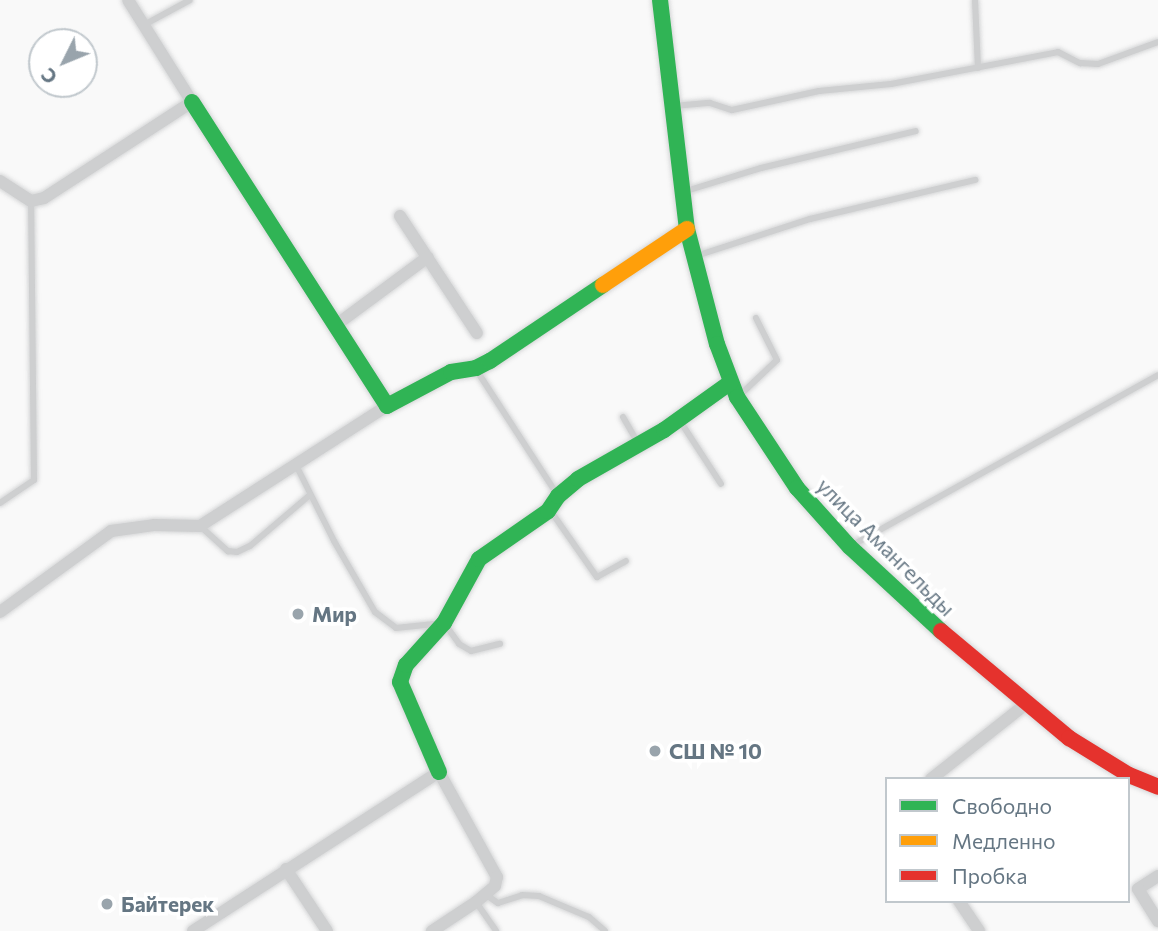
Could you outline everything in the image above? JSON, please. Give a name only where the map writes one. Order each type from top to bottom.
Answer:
[{"type":"street","points":[[128,0],[387,406]]},
{"type":"street","name":"улица Амангельды","points":[[660,0],[687,229],[717,344],[734,390],[797,488],[850,547],[925,618],[1069,738],[1129,775],[1158,787]]},
{"type":"street","points":[[0,181],[31,201],[44,198],[192,102]]},
{"type":"street","points":[[400,216],[477,332]]},
{"type":"street","points":[[0,612],[111,531],[154,525],[201,526],[387,406],[451,372],[476,368],[687,229]]},
{"type":"street","points":[[335,325],[428,257]]},
{"type":"street","points":[[432,931],[481,898],[495,886],[497,877],[439,772],[400,682],[406,666],[444,623],[479,559],[554,502],[578,480],[734,390]]},
{"type":"street","points":[[934,777],[1026,704]]},
{"type":"street","points":[[193,931],[439,772]]},
{"type":"street","points":[[286,869],[327,931]]},
{"type":"street","points":[[1158,876],[1138,889],[1158,922]]},
{"type":"street","points":[[960,903],[979,931]]},
{"type":"lane","points":[[145,25],[190,0]]},
{"type":"lane","points":[[975,0],[978,68]]},
{"type":"lane","points":[[672,107],[709,103],[732,110],[820,91],[891,84],[1058,52],[1080,63],[1098,64],[1158,42]]},
{"type":"lane","points":[[681,193],[761,168],[916,131]]},
{"type":"lane","points":[[694,256],[810,219],[975,180]]},
{"type":"lane","points":[[0,503],[34,480],[31,201]]},
{"type":"lane","points":[[734,390],[778,360],[755,318]]},
{"type":"lane","points":[[476,368],[597,578],[626,561]]},
{"type":"lane","points":[[850,547],[1158,375]]},
{"type":"lane","points":[[623,417],[639,445]]},
{"type":"lane","points":[[678,420],[721,484]]},
{"type":"lane","points":[[296,465],[375,612],[396,628],[444,623],[459,644],[471,651],[500,644]]},
{"type":"lane","points":[[201,526],[228,551],[237,552],[250,546],[310,495]]},
{"type":"lane","points":[[481,898],[498,903],[522,895],[539,896],[589,917],[605,931]]},
{"type":"lane","points":[[481,898],[496,931]]},
{"type":"traffic: fast","points":[[660,0],[687,229],[717,344],[737,397],[797,488],[850,547],[941,631]]},
{"type":"traffic: fast","points":[[192,102],[387,406],[451,372],[476,368],[490,361],[603,285]]},
{"type":"traffic: fast","points":[[439,772],[400,682],[406,665],[444,623],[479,559],[548,511],[558,496],[578,479],[664,430],[731,382]]},
{"type":"traffic: slow","points":[[603,285],[687,229]]},
{"type":"traffic: jam","points":[[941,631],[1069,738],[1129,775],[1158,787]]},
{"type":"place","name":"Мир","points":[[298,614]]},
{"type":"place","name":"СШ № 10","points":[[655,751]]},
{"type":"place","name":"Байтерек","points":[[107,904]]}]
